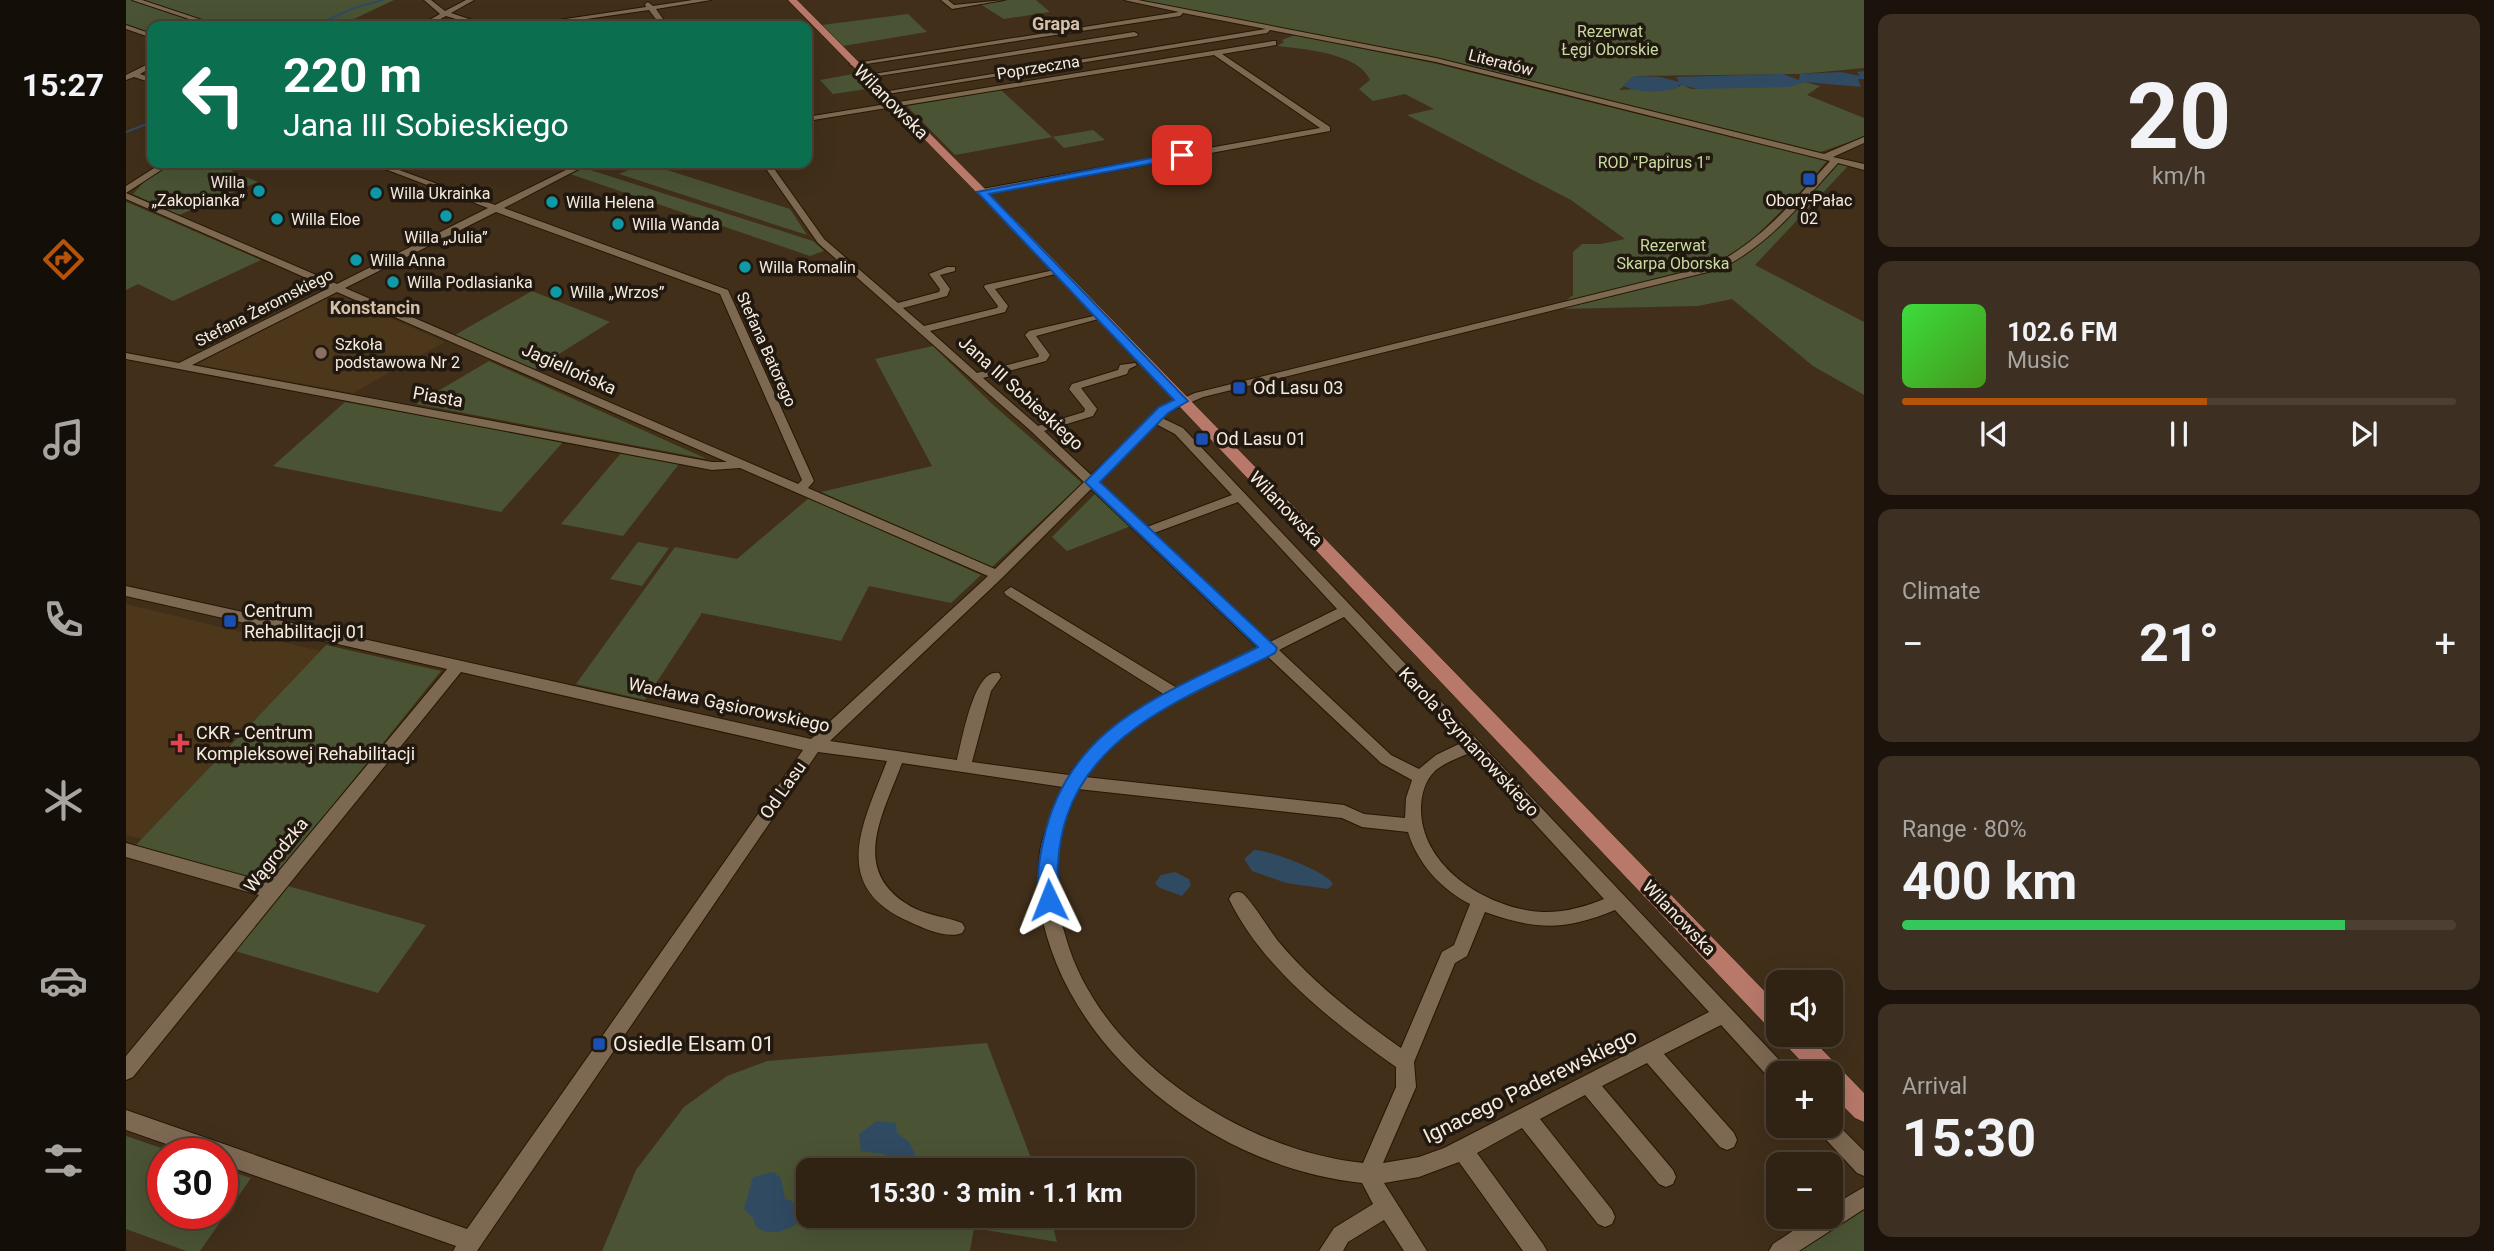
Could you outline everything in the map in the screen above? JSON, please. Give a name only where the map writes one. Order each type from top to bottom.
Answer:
[{"type":"main road","name":"Wilanowska","points":[[792,0],[881,93],[982,192],[1098,316],[1766,1009]]},
{"type":"main road","points":[[1803,1047],[1817,1061]]},
{"type":"main road","points":[[1843,1088],[1864,1110]]},
{"type":"street","points":[[135,0],[200,21]]},
{"type":"street","points":[[427,0],[445,14],[469,21]]},
{"type":"street","points":[[432,21],[471,0]]},
{"type":"street","points":[[645,0],[661,21]]},
{"type":"street","points":[[559,21],[708,0]]},
{"type":"street","points":[[944,0],[952,7],[1001,0]]},
{"type":"street","name":"Literatów","points":[[1128,0],[1452,64],[1864,166]]},
{"type":"street","points":[[853,64],[1189,12]]},
{"type":"street","points":[[126,27],[147,34]]},
{"type":"street","points":[[881,93],[1275,29]]},
{"type":"street","points":[[865,76],[1134,34]]},
{"type":"street","name":"Poprzeczna","points":[[812,118],[1273,43]]},
{"type":"street","points":[[982,192],[1327,129],[1215,52]]},
{"type":"street","points":[[130,76],[147,67]]},
{"type":"street","points":[[130,76],[147,81]]},
{"type":"street","points":[[1831,158],[1864,140]]},
{"type":"street","name":"Od Lasu","points":[[468,1246],[814,746],[997,575],[1154,419],[1182,401],[1725,263],[1740,257],[1759,241],[1831,158]]},
{"type":"street","points":[[126,190],[160,168]]},
{"type":"street","name":"Stefana Batorego","points":[[387,168],[724,292],[808,481],[799,490]]},
{"type":"street","name":"Stefana Żeromskiego","points":[[181,366],[572,168]]},
{"type":"street","name":"Jana III Sobieskiego","points":[[769,168],[815,235],[1036,430],[1386,760],[1421,778]]},
{"type":"street","name":"Jagiellońska","points":[[126,196],[997,575]]},
{"type":"street","points":[[895,307],[943,294],[945,289],[934,274],[951,269]]},
{"type":"street","points":[[921,330],[1001,310],[1003,306],[989,287],[1055,271]]},
{"type":"street","points":[[974,377],[1042,359],[1045,355],[1030,335],[1033,332],[1098,316]]},
{"type":"street","name":"Piasta","points":[[126,356],[712,466],[744,467]]},
{"type":"street","points":[[1036,430],[1089,414],[1091,409],[1075,389],[1076,386],[1123,372],[1124,367],[1130,365]]},
{"type":"street","name":"Karola Szymanowskiego","points":[[1154,419],[1179,431],[1767,1061]]},
{"type":"street","points":[[1145,532],[1239,497]]},
{"type":"street","name":"Wacława Gąsiorowskiego","points":[[126,591],[814,746],[1073,782],[1344,812],[1362,820],[1414,826]]},
{"type":"street","points":[[1011,592],[1177,695]]},
{"type":"street","name":"Ignacego Paderewskiego","points":[[1345,611],[1135,718],[1101,745],[1073,782],[1057,817],[1051,845],[1047,884],[1055,935],[1085,1002],[1102,1028],[1135,1065],[1168,1095],[1208,1123],[1282,1156],[1316,1166],[1369,1173],[1403,1171],[1462,1149],[1723,1014]]},
{"type":"street","name":"Wągrodzka","points":[[126,1071],[458,665]]},
{"type":"street","points":[[963,767],[984,689],[994,677]]},
{"type":"street","points":[[1472,745],[1436,762],[1421,778],[1413,800],[1414,826],[1426,857],[1437,870],[1480,902],[1516,914],[1544,919],[1587,915],[1617,901]]},
{"type":"street","points":[[897,756],[869,834],[866,851],[868,869],[893,905],[921,920],[956,928]]},
{"type":"street","points":[[126,850],[271,891]]},
{"type":"street","points":[[1238,899],[1257,930],[1295,975],[1352,1026],[1405,1062]]},
{"type":"street","points":[[1416,1251],[1387,1207],[1369,1173],[1406,1087],[1405,1062],[1448,958],[1461,950],[1480,902]]},
{"type":"street","points":[[1650,1052],[1727,1140]]},
{"type":"street","points":[[1588,1084],[1665,1177]]},
{"type":"street","points":[[1525,1116],[1605,1217]]},
{"type":"street","points":[[126,1120],[176,1138]]},
{"type":"street","points":[[1838,1138],[1864,1166]]},
{"type":"street","points":[[1462,1149],[1536,1251]]},
{"type":"street","points":[[238,1160],[468,1246]]},
{"type":"street","points":[[1780,1251],[1864,1196]]},
{"type":"street","points":[[1330,1251],[1341,1235],[1387,1207]]},
{"type":"shaded area","name":"Szkoła podstawowa Nr 2","points":[[334,293],[445,342],[353,393],[195,364]]},
{"type":"shaded area","name":"CKR - Centrum Kompleksowej Rehabilitacji","points":[[126,604],[320,651],[142,839],[126,835]]},
{"type":"green space","points":[[126,0],[394,0],[350,21],[147,21],[147,33],[126,26]]},
{"type":"green space","points":[[1036,0],[1050,12],[1004,19],[980,4]]},
{"type":"green space","name":"Rezerwat Łęgi Oborskie","points":[[1141,0],[1864,0],[1864,68],[1800,74],[1636,76],[1619,90],[1679,87],[1681,84],[1691,89],[1805,82],[1820,86],[1807,95],[1864,118],[1864,137],[1820,152],[1537,82]]},
{"type":"green space","points":[[908,14],[927,32],[843,46],[822,25]]},
{"type":"green space","points":[[1295,35],[1437,64],[1827,161],[1812,178],[1807,178],[1810,182],[1743,249],[1744,256],[1837,164],[1848,166],[1755,265],[1864,322],[1864,395],[1813,366],[1732,299],[1698,306],[1556,309],[1573,295],[1573,252],[1582,244],[1601,244],[1625,239],[1571,200],[1407,115],[1434,109],[1405,94],[1373,101],[1359,89],[1370,80],[1355,64],[1329,54],[1278,46],[1284,42],[1282,40]]},
{"type":"green space","points":[[853,74],[867,89],[833,94],[820,80]]},
{"type":"green space","points":[[1001,90],[1052,137],[1093,130],[1105,140],[1064,148],[1053,137],[955,155],[907,106]]},
{"type":"green space","points":[[165,168],[238,168],[231,171],[258,182],[179,215],[133,194],[145,181]]},
{"type":"green space","points":[[584,168],[813,241],[824,251],[810,256],[570,174]]},
{"type":"green space","points":[[633,168],[661,168],[790,209],[807,235],[619,174]]},
{"type":"green space","points":[[126,202],[261,260],[173,301],[138,284],[126,290]]},
{"type":"green space","points":[[532,291],[610,322],[535,369],[455,335]]},
{"type":"green space","points":[[933,346],[991,403],[1082,483],[992,567],[821,492],[932,466],[875,359]]},
{"type":"green space","points":[[489,361],[707,459],[416,404]]},
{"type":"green space","points":[[345,402],[563,442],[501,512],[273,466]]},
{"type":"green space","points":[[621,453],[679,464],[623,536],[561,524]]},
{"type":"green space","points":[[1095,494],[1131,526],[1067,551],[1052,537]]},
{"type":"green space","points":[[809,498],[981,575],[951,603],[869,586],[841,641],[702,613],[645,700],[576,684],[675,547],[737,559]]},
{"type":"green space","points":[[638,542],[669,548],[642,586],[610,579]]},
{"type":"green space","points":[[326,645],[441,671],[270,883],[135,846]]},
{"type":"green space","points":[[288,886],[426,925],[378,993],[235,951]]},
{"type":"green space","points":[[987,1043],[1031,1158],[796,1158],[796,1228],[974,1228],[970,1251],[602,1251],[636,1170],[684,1107],[727,1076],[767,1061]]},
{"type":"green space","points":[[126,1136],[147,1143],[147,1229],[215,1229],[200,1251],[186,1251],[126,1229]]},
{"type":"green space","points":[[238,1174],[251,1178],[238,1197]]},
{"type":"green space","points":[[1864,1205],[1864,1251],[1794,1251],[1827,1229],[1843,1229],[1843,1219]]},
{"type":"green space","points":[[974,1228],[1053,1228],[1057,1242]]},
{"type":"water","points":[[1864,71],[1864,79],[1858,79],[1861,87],[1805,82],[1789,87],[1699,89],[1679,85],[1672,90],[1651,92],[1623,86],[1633,76],[1661,77],[1679,82],[1676,77],[1783,74],[1799,80],[1800,74],[1841,72],[1860,76],[1857,72]]},
{"type":"water","points":[[1254,850],[1298,862],[1329,879],[1333,884],[1328,889],[1286,883],[1252,871],[1244,859]]},
{"type":"water","points":[[1175,872],[1189,879],[1191,885],[1182,896],[1160,888],[1155,883],[1161,875]]},
{"type":"water","points":[[877,1121],[896,1123],[897,1133],[909,1142],[915,1154],[913,1158],[889,1158],[884,1154],[861,1151],[859,1134]]},
{"type":"water","points":[[773,1172],[781,1178],[785,1199],[792,1201],[796,1206],[796,1224],[779,1232],[768,1232],[756,1227],[753,1218],[744,1209],[753,1177]]},
{"type":"waterway","points":[[325,21],[354,8],[383,0]]},
{"type":"waterway","points":[[126,132],[147,124]]},
{"type":"place","name":"Obory-Pałac 02","points":[[1809,179]]},
{"type":"place","name":"Willa „Zakopianka”","points":[[259,191]]},
{"type":"place","name":"Willa Ukrainka","points":[[376,193]]},
{"type":"place","name":"Willa Helena","points":[[552,202]]},
{"type":"place","name":"Willa „Julia”","points":[[446,216]]},
{"type":"place","name":"Willa Eloe","points":[[277,219]]},
{"type":"place","name":"Willa Wanda","points":[[618,224]]},
{"type":"place","name":"Willa Anna","points":[[356,260]]},
{"type":"place","name":"Willa Romalin","points":[[745,267]]},
{"type":"place","name":"Willa Podlasianka","points":[[393,282]]},
{"type":"place","name":"Willa „Wrzos”","points":[[556,292]]},
{"type":"place","name":"Szkoła podstawowa Nr 2","points":[[321,353]]},
{"type":"place","name":"Od Lasu 03","points":[[1239,388]]},
{"type":"place","name":"Od Lasu 01","points":[[1202,439]]},
{"type":"place","name":"Centrum Rehabilitacji 01","points":[[230,621]]},
{"type":"place","name":"CKR - Centrum Kompleksowej Rehabilitacji","points":[[180,743]]},
{"type":"place","name":"Osiedle Elsam 01","points":[[599,1044]]},
{"type":"district","name":"Grapa","points":[[1056,24]]},
{"type":"district","name":"Konstancin","points":[[375,308]]},
{"type":"route","points":[[1049,900],[1048,864],[1057,817],[1073,782],[1101,745],[1135,718],[1269,648],[1092,482],[1164,410],[1182,401],[982,192],[1182,155]]},
{"type":"park label","name":"ROD \"Papirus 1\"","points":[[1654,162]]},
{"type":"park label","name":"Rezerwat Skarpa Oborska","points":[[1673,254]]}]
